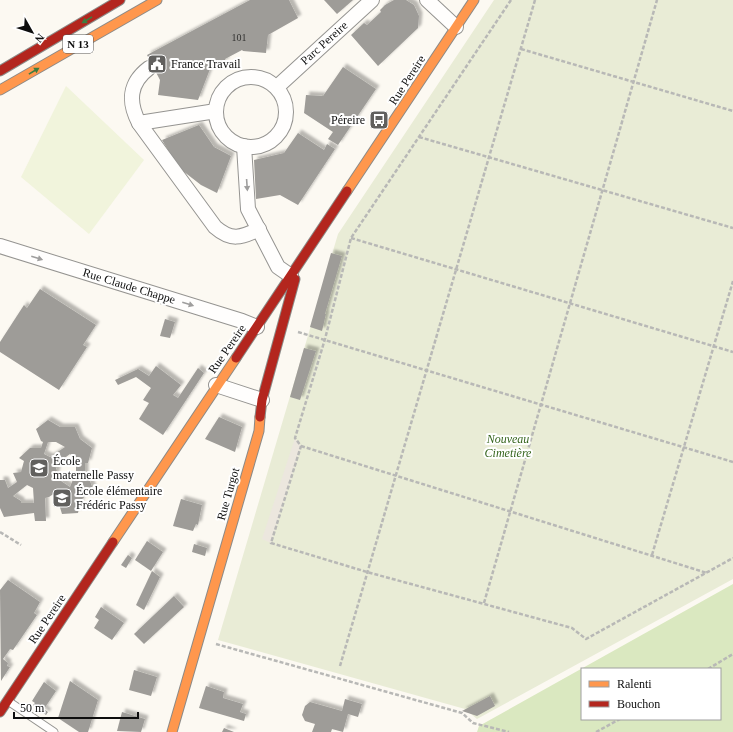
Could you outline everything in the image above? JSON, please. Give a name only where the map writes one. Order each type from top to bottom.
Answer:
[{"type":"street","name":"N 13","points":[[0,71],[120,0]]},
{"type":"street","name":"N 13","points":[[0,90],[157,0]]},
{"type":"street","name":"Parc Pereire","points":[[276,87],[372,0]]},
{"type":"street","points":[[427,0],[456,27]]},
{"type":"street","name":"Rue Pereire","points":[[0,712],[216,385],[257,327],[474,0]]},
{"type":"street","points":[[149,68],[135,83],[132,94],[132,107],[139,123],[215,227],[224,234],[234,237],[245,236],[259,229]]},
{"type":"street","points":[[250,76],[260,77],[276,87],[282,94],[287,107],[287,116],[282,129],[275,138],[266,144],[254,147],[244,146],[234,142],[222,132],[217,121],[216,111],[218,99],[223,90],[240,78],[250,76]]},
{"type":"street","points":[[139,123],[216,111]]},
{"type":"street","points":[[244,146],[248,209],[278,267],[290,276]]},
{"type":"street","name":"Rue Claude Chappe","points":[[0,246],[242,321],[257,327]]},
{"type":"street","name":"Rue Turgot","points":[[172,732],[259,432],[262,400],[301,261]]},
{"type":"street","points":[[216,385],[262,400]]},
{"type":"lane","points":[[8,701],[54,732]]},
{"type":"path","points":[[511,0],[351,238],[325,339],[296,438],[301,446],[707,573]]},
{"type":"path","points":[[340,666],[535,0]]},
{"type":"path","points":[[484,603],[657,0]]},
{"type":"path","points":[[521,49],[733,111]]},
{"type":"path","points":[[419,138],[733,228]]},
{"type":"path","points":[[351,238],[733,352]]},
{"type":"path","points":[[652,555],[733,281]]},
{"type":"path","points":[[282,328],[325,339],[733,462]]},
{"type":"path","points":[[301,446],[271,543],[367,572],[572,628],[586,639],[733,558]]},
{"type":"path","points":[[0,532],[21,545]]},
{"type":"path","points":[[198,639],[462,713],[473,723],[509,732]]},
{"type":"path","points":[[710,668],[733,654]]},
{"type":"path","points":[[596,732],[618,720]]},
{"type":"green space","name":"Nouveau Cimetière","points":[[494,0],[733,0],[733,579],[477,719],[465,709],[218,640],[338,234]]},
{"type":"green space","points":[[66,86],[144,160],[89,234],[21,177]]},
{"type":"green space","points":[[733,584],[733,732],[477,732],[479,726],[581,669],[581,720],[721,720],[721,668],[583,668]]},
{"type":"shaded area","points":[[295,438],[301,446],[271,543],[262,539]]},
{"type":"building","points":[[250,0],[289,0],[298,18],[268,35],[266,53],[242,50],[225,59],[226,61],[210,69],[198,100],[158,95],[160,80],[147,55]]},
{"type":"building","points":[[324,0],[353,0],[337,14]]},
{"type":"building","points":[[394,0],[406,0],[414,5],[419,16],[418,28],[378,66],[351,35],[364,23],[367,25],[381,12],[380,10],[385,5]]},
{"type":"building","points":[[343,67],[376,89],[338,145],[328,139],[333,132],[304,113],[306,95],[323,96]]},
{"type":"building","points":[[199,125],[214,147],[231,156],[217,193],[201,185],[183,171],[174,160],[162,140]]},
{"type":"building","points":[[298,133],[324,150],[327,144],[335,149],[298,205],[280,195],[256,199],[254,160],[284,153]]},
{"type":"building","points":[[331,253],[342,256],[325,314],[322,331],[310,327]]},
{"type":"building","points":[[40,289],[96,325],[83,345],[87,347],[59,390],[0,352],[0,342],[24,305],[27,308]]},
{"type":"building","points":[[165,319],[175,322],[170,338],[160,336]]},
{"type":"building","points":[[304,348],[316,351],[300,400],[290,397]]},
{"type":"building","points":[[156,366],[181,385],[173,395],[178,398],[198,368],[204,373],[163,435],[139,419],[149,403],[143,400],[151,388],[136,377],[118,385],[115,380],[138,369],[149,376]]},
{"type":"building","points":[[219,417],[242,427],[235,452],[205,439]]},
{"type":"building","name":"École maternelle Passy","points":[[48,420],[60,427],[75,427],[80,439],[92,448],[88,463],[85,463],[85,476],[88,476],[93,489],[81,500],[78,513],[62,514],[58,501],[66,494],[59,490],[45,498],[46,521],[35,521],[34,513],[4,517],[0,508],[0,480],[5,480],[8,488],[17,482],[13,473],[21,472],[24,461],[19,458],[30,448],[41,448],[43,442],[41,441],[36,429]],"holes":[[[48,442],[56,442],[65,447],[50,457],[44,454]],[[70,454],[73,463],[76,463],[76,477],[74,477],[70,487],[55,477],[57,471],[55,465]],[[27,485],[33,488],[34,503],[21,503],[21,501],[13,496]]]},
{"type":"building","points":[[181,499],[202,505],[198,525],[196,524],[193,531],[173,526]]},
{"type":"building","points":[[147,541],[163,552],[151,571],[135,560]]},
{"type":"building","points":[[194,544],[207,548],[205,556],[192,552]]},
{"type":"building","points":[[128,555],[132,558],[126,568],[121,565]]},
{"type":"building","points":[[152,571],[160,577],[144,610],[136,605]]},
{"type":"building","points":[[8,580],[40,602],[34,613],[37,615],[13,650],[10,649],[3,659],[8,663],[7,666],[10,667],[1,681],[0,590]]},
{"type":"building","points":[[174,596],[184,607],[144,644],[134,634]]},
{"type":"building","points":[[101,607],[124,623],[112,640],[94,628],[99,620],[95,617]]},
{"type":"building","points":[[134,670],[157,677],[151,696],[129,690]]},
{"type":"building","points":[[70,681],[98,700],[88,732],[79,732],[58,718]]},
{"type":"building","points":[[44,682],[56,691],[44,709],[48,712],[46,715],[33,705],[35,703],[32,701]]},
{"type":"building","points":[[206,686],[224,692],[223,698],[243,704],[240,712],[246,714],[244,721],[199,708]]},
{"type":"building","points":[[490,696],[495,706],[477,716],[462,711]]},
{"type":"building","points":[[345,699],[362,704],[358,717],[348,714],[343,732],[332,729],[331,732],[312,732],[315,724],[305,721],[302,715],[305,706],[310,702],[342,711]]},
{"type":"building","points":[[122,712],[145,719],[141,732],[117,731]]},
{"type":"building","points":[[224,728],[234,732],[222,732]]},
{"type":"traffic: slow","points":[[0,90],[157,0]]},
{"type":"traffic: slow","points":[[347,191],[474,0]]},
{"type":"traffic: slow","points":[[113,542],[236,358]]},
{"type":"traffic: slow","points":[[172,732],[259,431],[260,417]]},
{"type":"traffic: jam","points":[[0,71],[120,0]]},
{"type":"traffic: jam","points":[[236,358],[347,191]]},
{"type":"traffic: jam","points":[[260,417],[262,400],[295,279]]},
{"type":"traffic: jam","points":[[0,712],[113,542]]},
{"type":"place","name":"France Travail","points":[[157,64]]},
{"type":"place","name":"Péreire","points":[[379,120]]},
{"type":"place","name":"École maternelle Passy","points":[[39,468]]},
{"type":"place","name":"École élémentaire Frédéric Passy","points":[[62,498]]}]
